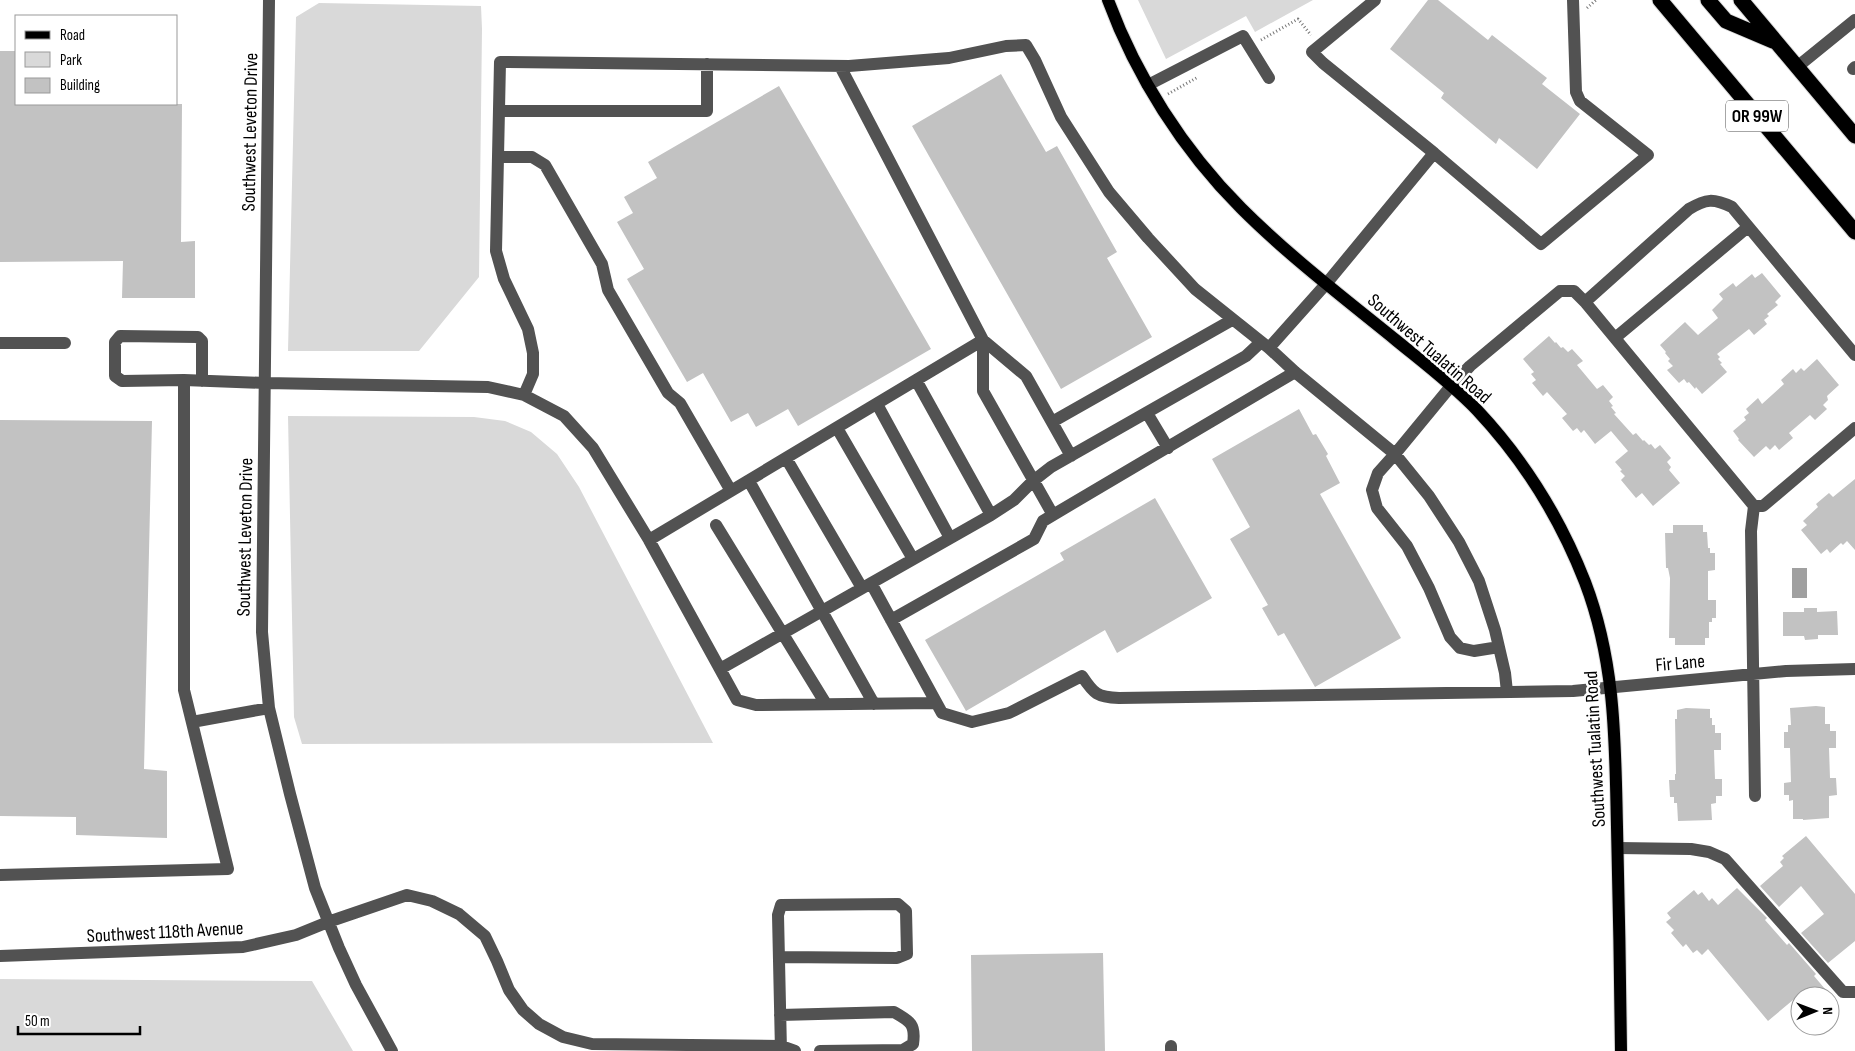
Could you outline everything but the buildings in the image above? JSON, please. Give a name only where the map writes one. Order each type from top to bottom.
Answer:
[{"type":"highway","name":"OR 99W","points":[[1660,0],[1855,232]]},
{"type":"highway","points":[[1708,0],[1726,21],[1774,41]]},
{"type":"highway","points":[[1741,0],[1855,136]]},
{"type":"main road","name":"Southwest Tualatin Road","points":[[1108,0],[1148,85],[1173,124],[1215,180],[1267,233],[1451,386],[1482,416],[1524,466],[1546,500],[1576,558],[1598,619],[1606,653],[1614,714],[1621,1051]]},
{"type":"street","name":"Southwest Leveton Drive","points":[[269,0],[262,632],[269,708],[315,888],[356,985],[392,1051]]},
{"type":"street","points":[[1375,0],[1312,52],[1541,244],[1648,155],[1580,101],[1576,92],[1573,0]]},
{"type":"street","points":[[1797,67],[1855,20]]},
{"type":"street","points":[[1148,85],[1243,36],[1269,78]]},
{"type":"street","points":[[524,395],[533,374],[533,353],[528,329],[504,279],[496,251],[500,62],[840,66],[949,58],[1006,46],[1026,45],[1061,116],[1109,192],[1195,289],[1395,454],[1429,496],[1460,542],[1479,581],[1495,630],[1505,673],[1507,692]]},
{"type":"street","points":[[499,111],[707,111],[707,64]]},
{"type":"street","points":[[840,66],[983,340],[1026,376],[1071,456]]},
{"type":"street","points":[[720,669],[991,516],[1014,500],[1033,481],[1051,467],[1265,345],[1326,284],[1434,153]]},
{"type":"street","points":[[498,157],[532,157],[545,165],[602,264],[608,290],[668,393],[680,403],[731,491]]},
{"type":"street","points":[[1585,302],[1689,209],[1703,201],[1720,201],[1732,207],[1855,355]]},
{"type":"street","points":[[1615,338],[1748,226]]},
{"type":"street","points":[[1499,647],[1474,651],[1460,648],[1450,637],[1429,588],[1407,546],[1377,508],[1372,490],[1378,473],[1470,366],[1560,292],[1574,291],[1754,506],[1751,531],[1755,796]]},
{"type":"street","points":[[1052,422],[1232,320]]},
{"type":"street","points":[[202,381],[202,341],[198,336],[120,336],[115,342],[115,376],[122,381],[184,380],[202,381],[265,383],[488,387],[524,395],[564,416],[592,448],[649,540],[737,700],[756,705],[936,703],[891,620],[866,586],[786,458]]},
{"type":"street","points":[[649,540],[983,340]]},
{"type":"street","points":[[983,340],[984,391],[1053,515]]},
{"type":"street","points":[[0,343],[65,342]]},
{"type":"street","points":[[891,620],[1034,539],[1043,521],[1296,372]]},
{"type":"street","points":[[0,875],[228,870],[184,690],[184,380]]},
{"type":"street","points":[[916,380],[991,516]]},
{"type":"street","points":[[877,404],[950,538]]},
{"type":"street","points":[[1146,412],[1168,448]]},
{"type":"street","points":[[837,428],[912,559]]},
{"type":"street","points":[[1754,506],[1763,506],[1855,428]]},
{"type":"street","points":[[749,480],[874,704]]},
{"type":"street","points":[[716,525],[826,704]]},
{"type":"street","name":"Fir Lane","points":[[936,703],[942,713],[972,722],[1009,713],[1082,676],[1092,691],[1105,697],[1119,698],[1573,691],[1786,671],[1855,670]]},
{"type":"street","points":[[192,722],[269,708]]},
{"type":"street","points":[[1618,848],[1691,848],[1725,859],[1843,992],[1855,992]]},
{"type":"street","name":"Southwest 118th Avenue","points":[[0,956],[236,948],[288,938],[407,895],[432,902],[459,914],[485,936],[509,990],[523,1010],[539,1024],[563,1037],[592,1044],[781,1048],[795,1051]]},
{"type":"street","points":[[779,957],[897,958],[907,954],[906,911],[898,904],[781,905],[778,915],[781,1048]]},
{"type":"street","points":[[780,1015],[894,1012],[910,1021],[914,1032],[912,1044],[903,1050],[820,1051]]},
{"type":"green space","points":[[1138,0],[1313,0],[1255,32],[1246,16],[1166,59]]},
{"type":"green space","points":[[319,3],[481,6],[479,277],[419,351],[288,351],[296,17]]},
{"type":"green space","points":[[288,416],[474,417],[505,421],[531,432],[557,454],[579,487],[713,743],[302,744],[294,717]]},
{"type":"green space","points":[[0,979],[312,981],[353,1051],[0,1051]]},
{"type":"shaded area","points":[[1792,568],[1807,568],[1807,598],[1792,598]]}]
